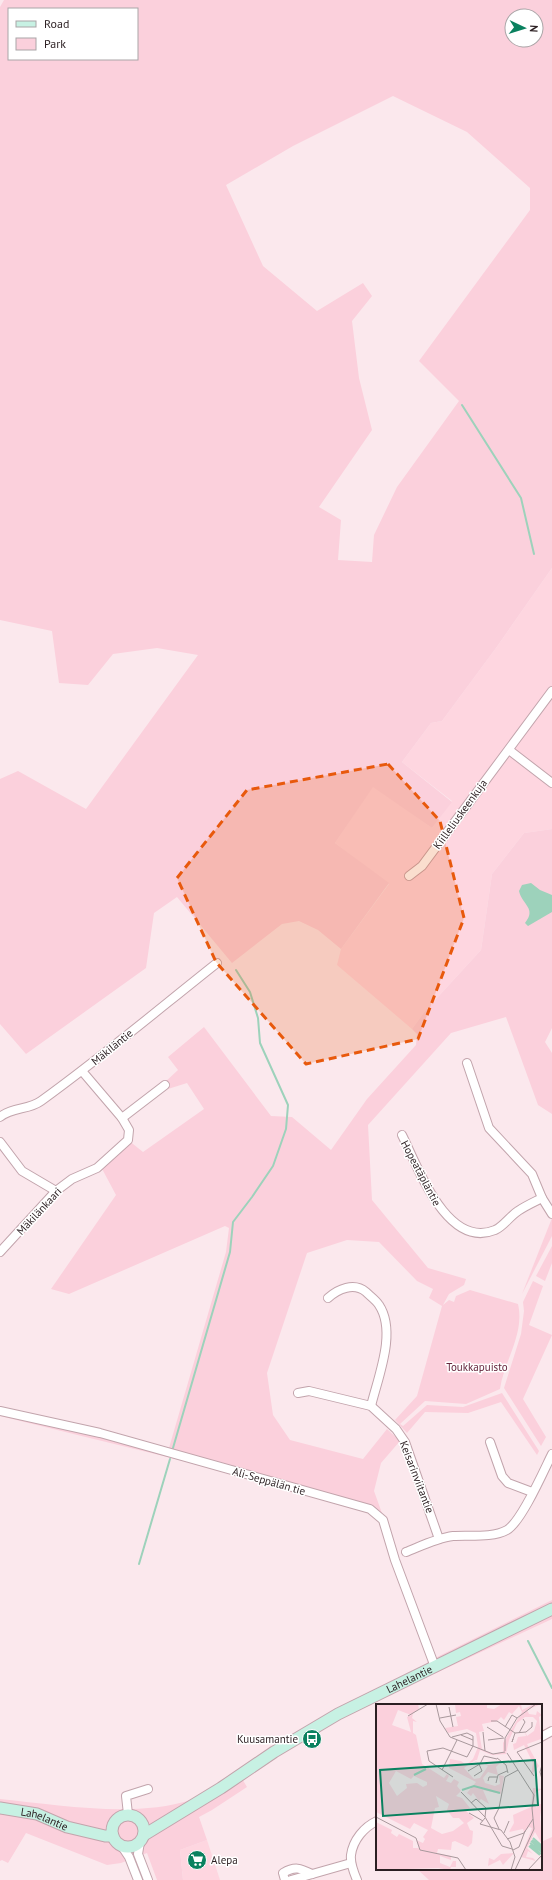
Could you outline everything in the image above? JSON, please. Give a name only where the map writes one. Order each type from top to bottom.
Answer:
[{"type":"main road","name":"Lahelantie","points":[[121,1845],[132,1847],[168,1819],[221,1788],[274,1752],[338,1714],[552,1609]]},
{"type":"main road","name":"Lahelantie","points":[[0,1808],[37,1814],[67,1827],[88,1832],[113,1831]]},
{"type":"main road","points":[[121,1845],[113,1831],[117,1818],[128,1814],[135,1816],[142,1822],[142,1838]]},
{"type":"main road","name":"Lahelantie","points":[[142,1822],[168,1819]]},
{"type":"street","name":"Kiilleliuskeenkuja","points":[[409,876],[422,866],[498,761],[509,750],[552,691]]},
{"type":"street","points":[[509,750],[552,783]]},
{"type":"street","name":"Mäkiläntie","points":[[0,1118],[8,1111],[35,1105],[82,1071],[217,963]]},
{"type":"street","points":[[467,1063],[489,1128],[532,1174],[542,1198],[552,1214]]},
{"type":"street","name":"Mäkilänkaari","points":[[0,1252],[56,1191],[72,1179],[97,1168],[128,1140],[129,1130],[122,1118],[82,1071]]},
{"type":"street","points":[[122,1118],[165,1085]]},
{"type":"street","name":"Hopeatäpläntie","points":[[402,1136],[434,1199],[446,1216],[464,1230],[482,1234],[496,1230],[517,1211],[542,1198]]},
{"type":"street","points":[[0,1142],[22,1171],[56,1191]]},
{"type":"street","points":[[328,1298],[334,1293],[354,1286],[360,1287],[378,1303],[383,1312],[387,1330],[386,1342],[371,1406]]},
{"type":"street","name":"Keisarinviitantie","points":[[298,1393],[309,1391],[371,1406],[396,1429],[405,1442],[439,1539]]},
{"type":"street","name":"Ali-Seppälän tie","points":[[0,1411],[100,1433],[370,1509],[383,1520],[395,1560],[435,1667]]},
{"type":"street","points":[[490,1442],[502,1476],[508,1482],[532,1492]]},
{"type":"street","points":[[406,1552],[439,1539],[452,1536],[486,1536],[508,1530],[520,1516],[552,1454]]},
{"type":"street","points":[[542,1736],[552,1731]]},
{"type":"street","points":[[128,1814],[126,1796],[148,1789]]},
{"type":"street","points":[[357,1880],[351,1863],[351,1855],[356,1840],[368,1825],[376,1821]]},
{"type":"street","points":[[142,1838],[138,1854],[148,1880]]},
{"type":"street","points":[[121,1845],[129,1857],[138,1880]]},
{"type":"street","points":[[291,1880],[351,1863]]},
{"type":"street","points":[[284,1880],[283,1873],[292,1868],[302,1869],[312,1874]]},
{"type":"highlighted area","points":[[388,764],[440,821],[464,918],[418,1039],[306,1064],[216,962],[177,878],[247,790]]},
{"type":"shaded area","points":[[552,568],[552,829],[524,833],[492,874],[481,950],[425,1011],[412,1029],[337,965],[341,949],[389,884],[335,843],[373,786],[432,828],[452,801],[402,762],[431,723],[442,721],[496,648]]},
{"type":"shaded area","points":[[531,883],[540,890],[552,895],[552,912],[528,926],[525,923],[530,914],[529,910],[519,891],[522,885]]},
{"type":"shaded area","name":"Alepa","points":[[207,1840],[220,1880],[183,1880],[180,1850]]},
{"type":"green space","points":[[4,0],[552,0],[552,568],[496,648],[442,721],[431,723],[402,762],[452,802],[432,828],[373,787],[335,843],[389,883],[341,949],[318,930],[299,921],[282,924],[232,963],[177,897],[154,913],[146,968],[26,1054],[0,1024],[0,779],[18,771],[86,809],[198,655],[157,648],[113,654],[88,685],[59,683],[52,631],[0,620],[0,7]],"holes":[[[393,96],[467,132],[530,188],[530,210],[419,361],[459,401],[397,487],[374,535],[372,562],[338,560],[341,520],[319,507],[372,430],[359,378],[352,321],[372,296],[363,283],[317,311],[263,266],[226,185],[293,146]]]},
{"type":"green space","name":"Toukkapuisto","points":[[552,829],[552,1028],[545,1042],[552,1053],[552,1114],[538,1105],[506,1017],[451,1033],[368,1125],[372,1200],[428,1268],[466,1279],[464,1285],[449,1294],[443,1305],[449,1300],[454,1302],[456,1296],[470,1290],[518,1304],[519,1326],[500,1389],[466,1404],[425,1401],[400,1424],[403,1426],[427,1405],[463,1407],[502,1393],[539,1451],[537,1455],[501,1402],[468,1413],[425,1412],[407,1433],[395,1420],[417,1396],[442,1306],[429,1298],[433,1289],[417,1281],[379,1242],[347,1240],[307,1253],[267,1373],[273,1415],[290,1440],[363,1459],[387,1429],[400,1441],[381,1463],[374,1491],[383,1516],[249,1477],[0,1416],[0,1408],[169,1448],[226,1252],[229,1228],[225,1226],[69,1294],[51,1289],[116,1195],[100,1165],[128,1140],[143,1152],[204,1109],[187,1083],[168,1089],[164,1083],[178,1070],[168,1057],[204,1027],[271,1116],[292,1117],[331,1150],[367,1099],[416,1045],[417,1034],[412,1029],[425,1011],[481,950],[492,874],[524,833]]},
{"type":"green space","points":[[552,1218],[552,1236],[522,1294]]},
{"type":"green space","points":[[552,1246],[552,1263],[545,1281],[536,1276]]},
{"type":"green space","points":[[533,1281],[543,1286],[529,1325],[552,1335],[523,1399],[546,1437],[541,1446],[504,1388],[521,1334],[524,1311],[523,1302]]},
{"type":"green space","points":[[552,1600],[552,1619],[434,1674],[427,1662]]},
{"type":"green space","points":[[238,1772],[247,1787],[199,1817],[207,1840],[180,1850],[183,1880],[157,1880],[147,1853],[121,1863],[107,1865],[26,1833],[8,1863],[2,1860],[0,1861],[0,1799],[71,1807],[121,1809],[145,1808],[169,1805],[197,1798]]},
{"type":"green space","points":[[552,1837],[552,1880],[429,1880],[418,1870],[542,1870],[542,1842]]},
{"type":"waterway","points":[[462,405],[521,498],[534,554]]},
{"type":"waterway","points":[[173,1448],[230,1252],[233,1222],[273,1166],[286,1129],[288,1105],[260,1043],[258,1018],[250,992],[236,970]]},
{"type":"waterway","points":[[139,1564],[170,1459]]},
{"type":"waterway","points":[[528,1641],[552,1688]]},
{"type":"place","name":"Kuusamantie","points":[[312,1739]]},
{"type":"place","name":"Alepa","points":[[197,1860]]}]
